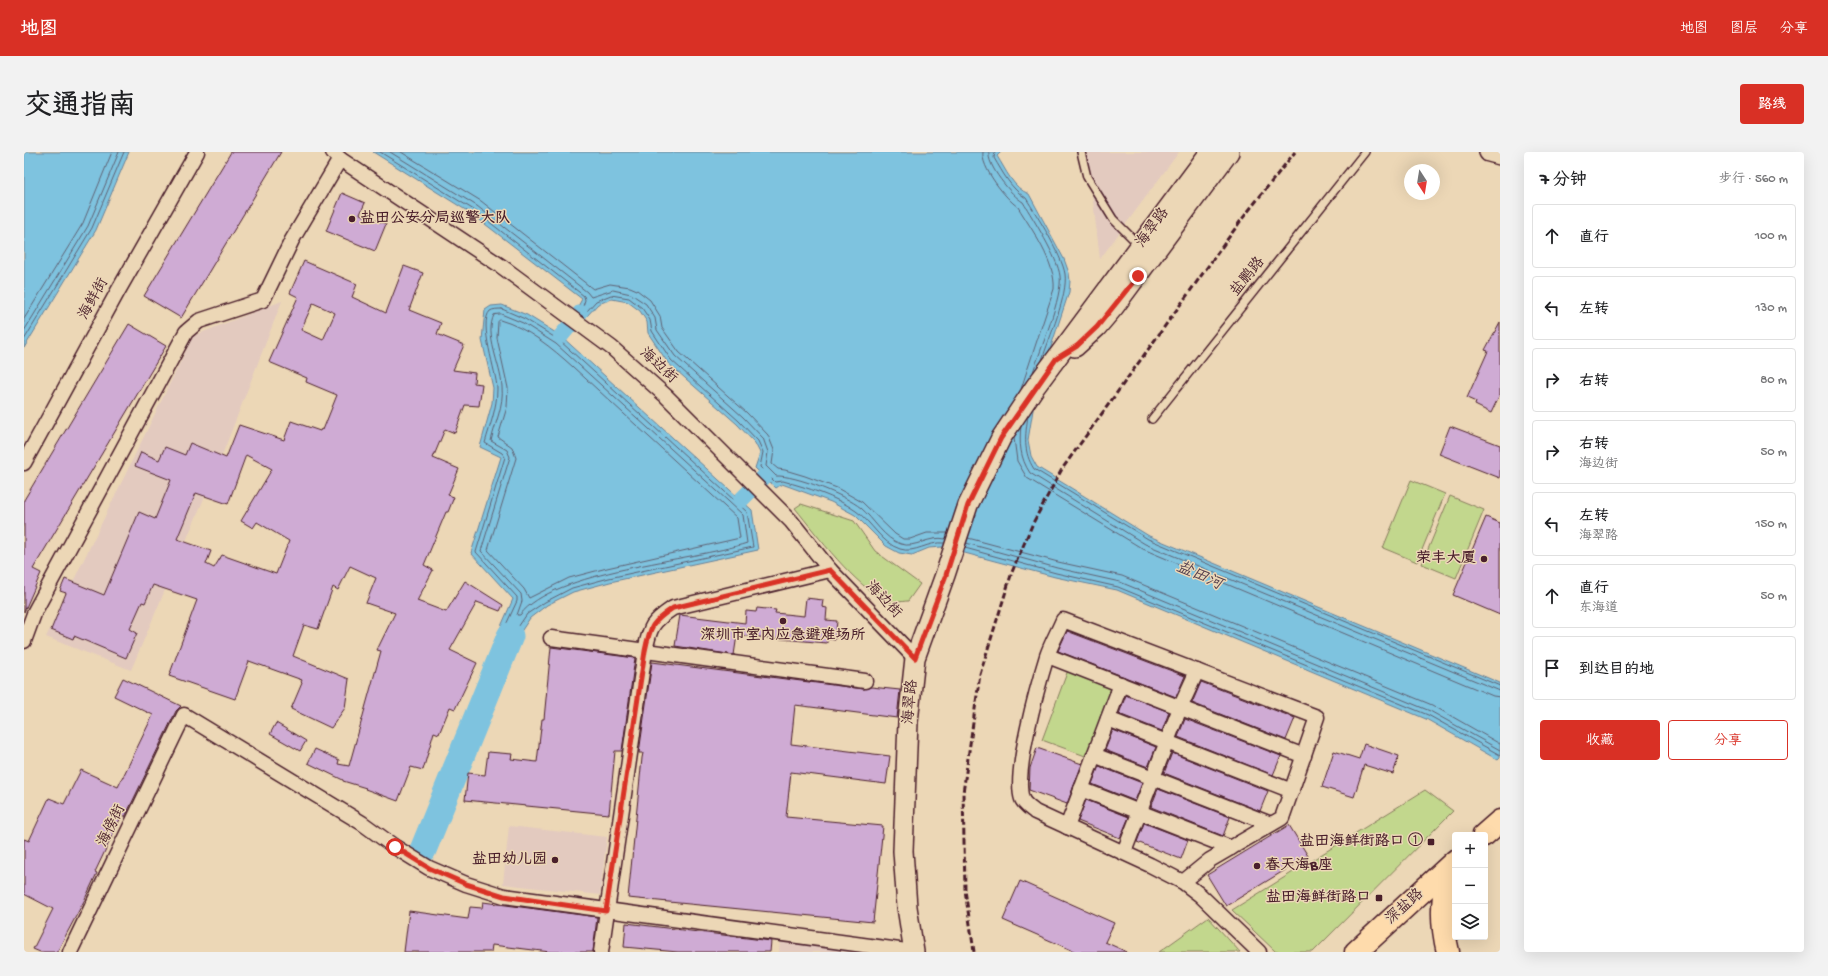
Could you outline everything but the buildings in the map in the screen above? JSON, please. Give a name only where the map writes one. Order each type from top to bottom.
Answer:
[{"type":"main road","points":[[1487,832],[1500,821]]},
{"type":"main road","name":"深盐路","points":[[1363,948],[1452,866]]},
{"type":"main road","points":[[1448,952],[1445,939],[1443,908],[1449,875],[1452,868]]},
{"type":"street","name":"海鲜街","points":[[24,463],[118,291],[197,152]]},
{"type":"street","name":"海翠路","points":[[1131,272],[1140,246],[1210,152]]},
{"type":"street","name":"海翠路","points":[[914,952],[907,907],[903,851],[908,722],[915,658],[946,575],[968,505],[1001,438],[1056,359],[1131,272],[1229,152]]},
{"type":"street","points":[[1489,152],[1500,155]]},
{"type":"street","points":[[24,641],[35,611],[186,332],[199,321],[263,300],[292,240],[336,156]]},
{"type":"street","name":"海边街","points":[[336,156],[501,266],[588,329],[666,396],[791,521],[830,570],[915,658]]},
{"type":"street","points":[[601,952],[645,651],[648,635],[656,619],[673,608],[830,570]]},
{"type":"street","points":[[1183,882],[1210,860],[1282,818],[1317,717],[1063,620],[1048,656],[1025,742],[1020,777],[1020,792],[1023,802],[1035,812],[1124,852],[1183,882],[1200,895],[1259,952]]},
{"type":"street","points":[[551,638],[865,681]]},
{"type":"street","points":[[1048,656],[1304,756]]},
{"type":"street","points":[[1124,852],[1180,708],[1197,671]]},
{"type":"street","points":[[1067,826],[1121,684]]},
{"type":"street","name":"海傍街","points":[[70,952],[184,715],[362,823],[395,847],[429,868],[466,884],[504,896],[606,911]]},
{"type":"street","points":[[1108,719],[1166,743],[1292,791]]},
{"type":"street","points":[[1094,755],[1271,824]]},
{"type":"street","points":[[1081,789],[1231,848]]},
{"type":"street","points":[[606,911],[914,952]]},
{"type":"lane","points":[[1081,152],[1087,177],[1113,219],[1140,246]]},
{"type":"lane","name":"盐鹏路","points":[[1152,419],[1365,152]]},
{"type":"shaded area","points":[[1087,152],[1179,152],[1100,259]]},
{"type":"shaded area","points":[[282,301],[217,468],[131,670],[46,637],[193,336]]},
{"type":"shaded area","name":"盐田幼儿园","points":[[509,826],[607,837],[600,895],[503,884]]},
{"type":"shaded area","points":[[780,940],[877,952],[779,952]]},
{"type":"green space","points":[[1411,480],[1445,494],[1417,562],[1383,548]]},
{"type":"green space","points":[[1450,496],[1484,510],[1456,578],[1422,564]]},
{"type":"green space","points":[[801,504],[854,521],[875,551],[920,584],[908,601],[889,602],[862,584],[825,546],[795,508]]},
{"type":"green space","points":[[1068,670],[1114,687],[1088,757],[1042,740]]},
{"type":"green space","points":[[1425,790],[1453,811],[1313,952],[1276,952],[1232,910]]},
{"type":"green space","points":[[1208,917],[1240,952],[1159,952]]},
{"type":"water","points":[[24,152],[129,152],[96,230],[24,348]]},
{"type":"water","name":"盐田河","points":[[373,152],[1001,152],[997,156],[1014,183],[1029,194],[1064,259],[1070,281],[1069,292],[1036,392],[1028,440],[1031,456],[1037,467],[1149,536],[1500,683],[1500,758],[1498,760],[1426,719],[1117,590],[1055,577],[942,547],[929,548],[912,555],[899,553],[886,546],[855,515],[831,502],[782,484],[776,488],[755,468],[760,453],[755,443],[737,424],[668,363],[648,333],[647,322],[640,311],[628,302],[612,299],[598,304],[586,317],[576,310],[582,299],[472,214]]},
{"type":"water","points":[[502,305],[527,315],[561,336],[752,510],[758,550],[610,582],[573,592],[547,605],[530,618],[516,639],[499,631],[513,599],[471,553],[501,457],[480,447],[492,403],[493,388],[482,340],[485,310],[491,306]]},
{"type":"waterway","points":[[561,336],[580,313]]},
{"type":"waterway","points":[[741,500],[764,477]]},
{"type":"waterway","points":[[423,850],[510,636]]},
{"type":"railway","points":[[974,952],[965,890],[963,793],[980,674],[1012,572],[1033,523],[1062,469],[1242,219],[1295,152]]},
{"type":"place","name":"盐田公安分局巡警大队","points":[[352,219]]},
{"type":"place","name":"荣丰大厦","points":[[1484,559]]},
{"type":"place","name":"深圳市室内应急避难场所","points":[[783,621]]},
{"type":"place","name":"盐田海鲜街路口 ①","points":[[1431,842]]},
{"type":"place","name":"盐田幼儿园","points":[[555,860]]},
{"type":"place","name":"春天海B座","points":[[1257,866]]},
{"type":"place","name":"盐田海鲜街路口","points":[[1379,898]]},
{"type":"route","points":[[395,847],[429,868],[466,884],[504,896],[606,911],[645,651],[648,635],[656,619],[673,608],[830,570],[915,658],[946,575],[968,505],[1001,438],[1056,359],[1077,346],[1097,327],[1138,276]]}]
